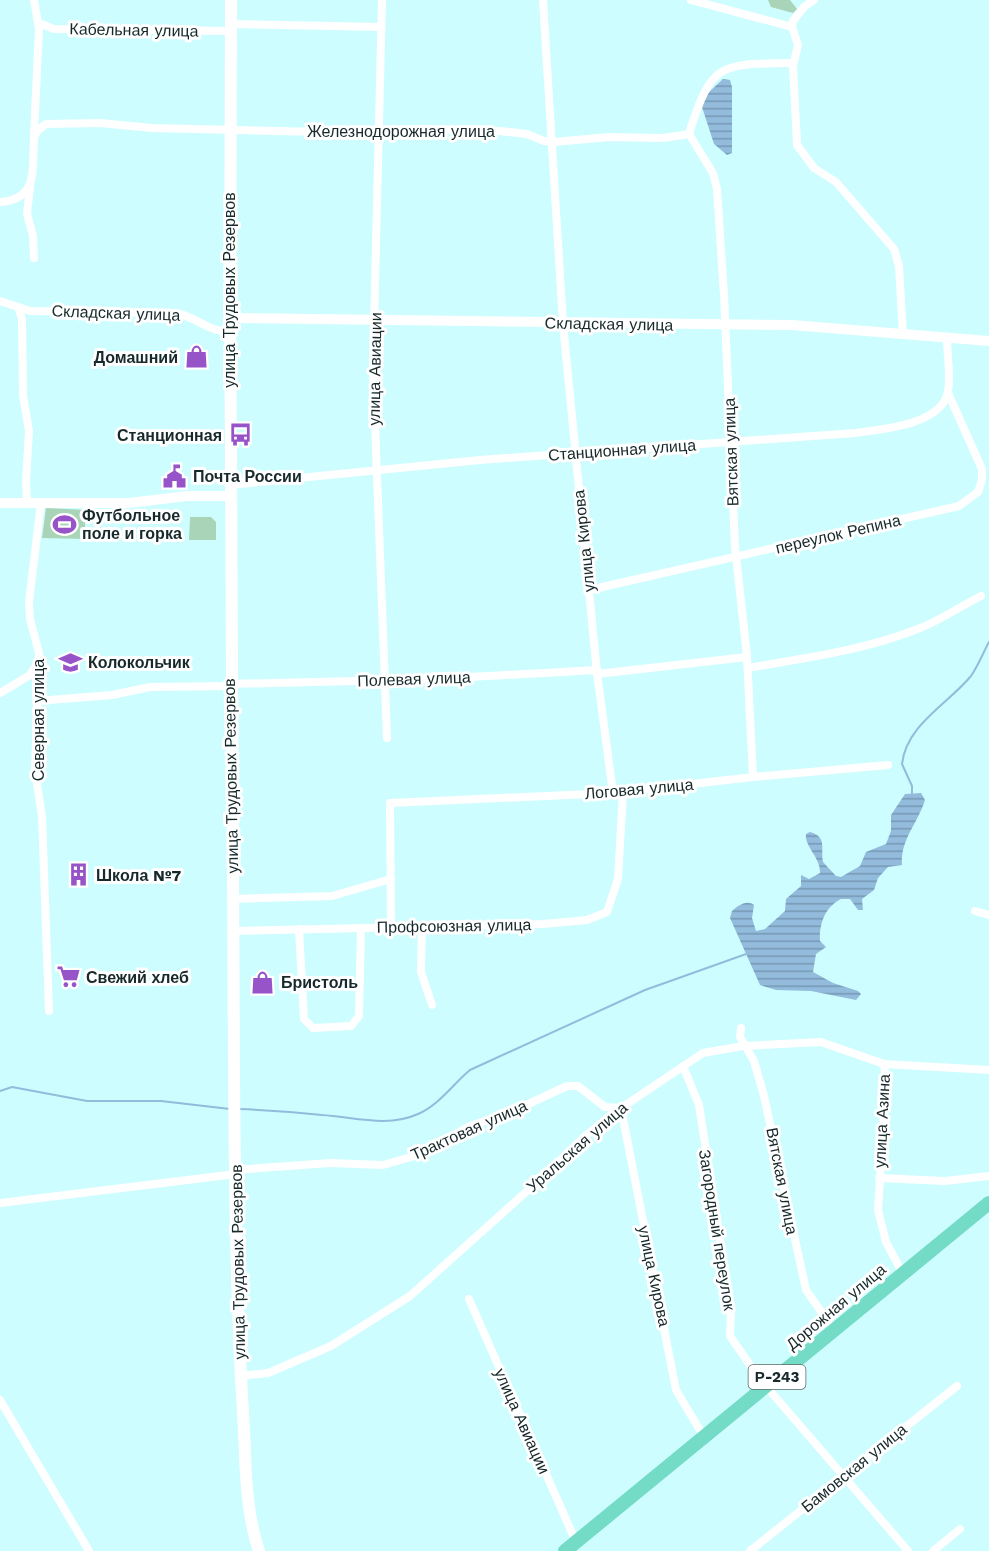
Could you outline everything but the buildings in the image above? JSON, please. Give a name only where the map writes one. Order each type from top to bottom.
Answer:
[{"type":"highway","name":"Дорожная улица","points":[[571,1547],[902,1272],[989,1203]]},
{"type":"main road","name":"улица Трудовых Резервов","points":[[231,0],[229,332],[234,1092],[241,1376],[249,1504],[259,1551]]},
{"type":"street","points":[[34,0],[39,23],[34,138],[27,214],[33,236],[34,258]]},
{"type":"street","name":"улица Авиации","points":[[382,0],[377,130],[375,471],[387,738]]},
{"type":"street","name":"улица Кирова","points":[[543,0],[554,142],[563,324],[597,672],[618,793],[618,879],[606,912]]},
{"type":"street","points":[[691,0],[792,27]]},
{"type":"street","points":[[814,0],[796,16],[792,27],[798,45],[793,66],[797,145],[814,168],[836,182],[894,249],[899,266],[903,335]]},
{"type":"street","name":"Кабельная улица","points":[[39,23],[54,29],[381,27]]},
{"type":"street","points":[[689,134],[704,90],[728,68],[739,64],[790,63],[793,66]]},
{"type":"street","name":"Железнодорожная улица","points":[[34,138],[40,128],[52,124],[321,132],[377,130],[513,132],[554,142],[609,137],[663,138],[689,134]]},
{"type":"street","name":"Вятская улица","points":[[689,134],[716,181],[726,326],[736,557],[748,668],[753,777]]},
{"type":"street","points":[[0,202],[19,199],[31,184]]},
{"type":"street","name":"Складская улица","points":[[0,301],[30,311],[176,313],[193,317],[218,331],[229,332]]},
{"type":"street","points":[[18,307],[22,319],[22,395],[29,431],[27,503]]},
{"type":"street","name":"Складская улица","points":[[229,318],[563,324],[792,325],[989,341]]},
{"type":"street","points":[[947,339],[948,393]]},
{"type":"street","name":"Станционная улица","points":[[0,503],[129,503],[375,471],[576,453],[855,433],[904,426],[933,412],[948,393]]},
{"type":"street","name":"переулок Репина","points":[[589,590],[903,520],[959,506],[973,499],[982,480],[982,469],[948,393]]},
{"type":"street","name":"Северная улица","points":[[41,503],[29,602],[39,659],[35,771],[42,816],[49,1011]]},
{"type":"street","points":[[748,668],[845,651],[885,640],[933,622],[981,596]]},
{"type":"street","name":"Полевая улица","points":[[37,701],[112,695],[150,687],[385,681],[597,672],[747,657]]},
{"type":"street","points":[[0,693],[30,675],[39,659]]},
{"type":"street","name":"Логовая улица","points":[[391,879],[390,803],[618,793],[753,777],[888,765]]},
{"type":"street","points":[[232,899],[332,896],[391,879],[391,927]]},
{"type":"street","points":[[975,911],[989,915]]},
{"type":"street","name":"Профсоюзная улица","points":[[233,931],[543,924],[587,920],[606,912]]},
{"type":"street","points":[[422,927],[421,972],[432,1005]]},
{"type":"street","points":[[299,929],[304,1019],[313,1028],[329,1029],[351,1026],[359,1016],[361,928]]},
{"type":"street","name":"Вятская улица","points":[[741,1028],[740,1037],[743,1046],[754,1061],[764,1096],[806,1290],[834,1330]]},
{"type":"street","name":"Уральская улица","points":[[241,1376],[268,1373],[332,1346],[410,1296],[584,1137],[621,1108],[702,1053],[743,1046],[821,1042],[884,1064],[989,1070]]},
{"type":"street","name":"улица Азина","points":[[884,1064],[886,1082],[878,1210],[882,1230],[902,1272]]},
{"type":"street","name":"Загородный переулок","points":[[683,1066],[699,1105],[731,1310],[729,1333],[766,1386],[908,1551]]},
{"type":"street","name":"Трактовая улица","points":[[0,1203],[236,1172],[330,1163],[383,1164],[418,1155],[470,1126],[511,1112],[567,1086],[578,1086],[605,1107],[621,1108]]},
{"type":"street","name":"улица Кирова","points":[[621,1108],[676,1390],[704,1437]]},
{"type":"street","name":"улица Азина","points":[[879,1178],[945,1181],[989,1176]]},
{"type":"street","name":"улица Авиации","points":[[469,1299],[571,1547]]},
{"type":"street","name":"Бамовская улица","points":[[750,1551],[957,1386]]},
{"type":"street","points":[[0,1400],[89,1551]]},
{"type":"street","points":[[933,1551],[960,1529]]},
{"type":"green space","points":[[768,0],[790,0],[797,9],[793,13],[771,7]]},
{"type":"green space","name":"Футбольное поле и горка","points":[[46,508],[85,510],[85,539],[42,538]]},
{"type":"green space","points":[[190,517],[211,517],[216,522],[216,540],[189,540]]},
{"type":"water","points":[[723,79],[730,80],[732,87],[732,153],[727,155],[714,144],[702,107],[708,93]]},
{"type":"water","points":[[921,793],[925,800],[904,848],[902,865],[888,867],[878,878],[874,890],[862,899],[863,910],[858,910],[850,899],[841,899],[827,911],[822,922],[820,941],[826,947],[816,954],[813,972],[833,983],[858,991],[861,994],[856,1000],[811,991],[776,990],[760,985],[730,918],[732,911],[742,904],[751,903],[754,905],[752,918],[756,931],[765,929],[785,911],[786,899],[801,886],[801,875],[809,879],[820,873],[818,862],[807,843],[806,834],[810,832],[819,837],[822,844],[823,862],[836,876],[841,877],[860,866],[866,852],[886,844],[891,831],[891,815],[905,794]]},
{"type":"waterway","points":[[912,795],[912,786],[902,764],[911,738],[929,716],[971,676],[989,642]]},
{"type":"waterway","points":[[239,1109],[370,1121],[406,1118],[433,1105],[470,1070],[645,990],[749,953]]},
{"type":"waterway","points":[[0,1091],[12,1087],[87,1101],[161,1101],[230,1109]]},
{"type":"place","name":"Домашний","points":[[196,357]]},
{"type":"place","name":"Станционная","points":[[240,435]]},
{"type":"place","name":"Почта России","points":[[175,476]]},
{"type":"place","name":"Футбольное поле и горка","points":[[64,524]]},
{"type":"place","name":"Колокольчик","points":[[70,662]]},
{"type":"place","name":"Школа №7","points":[[78,875]]},
{"type":"place","name":"Свежий хлеб","points":[[68,977]]},
{"type":"place","name":"Бристоль","points":[[263,982]]}]
